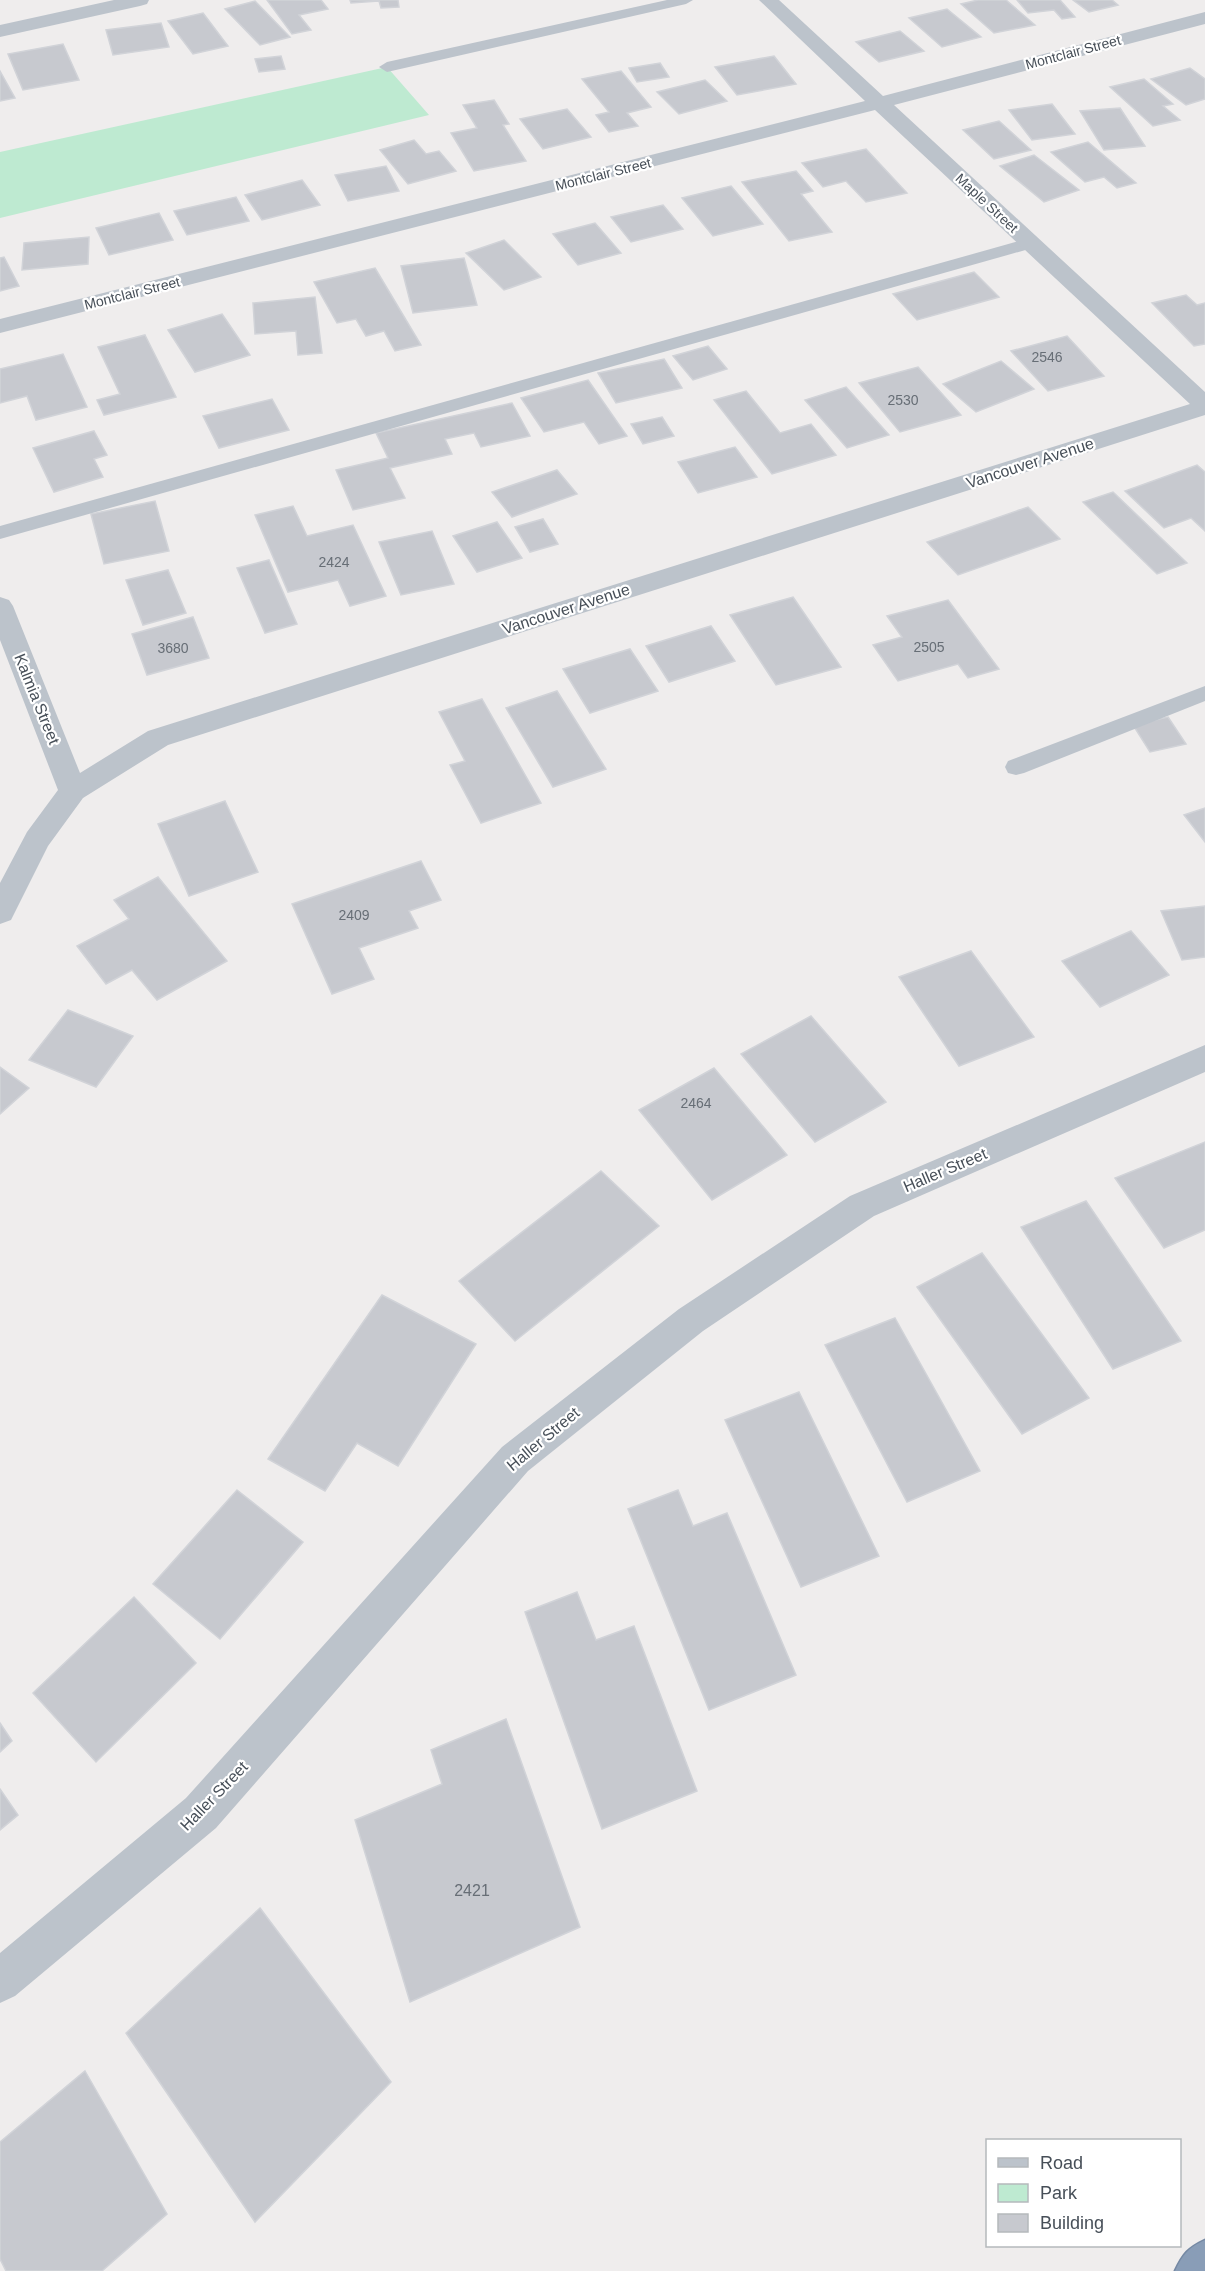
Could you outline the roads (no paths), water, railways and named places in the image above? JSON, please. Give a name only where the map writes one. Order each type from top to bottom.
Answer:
[{"type":"highway","points":[[1199,2271],[1205,2264]]},
{"type":"street","points":[[0,31],[140,0]]},
{"type":"street","name":"Maple Street","points":[[768,0],[1205,406]]},
{"type":"street","name":"Montclair Street","points":[[0,326],[1205,18]]},
{"type":"street","name":"Vancouver Avenue","points":[[0,912],[37,840],[74,792],[158,738],[1205,406]]},
{"type":"street","name":"Kalmia Street","points":[[0,606],[74,792]]},
{"type":"street","name":"Haller Street","points":[[0,1981],[201,1813],[515,1459],[691,1320],[862,1206],[1205,1058]]},
{"type":"lane","points":[[387,67],[686,0]]},
{"type":"lane","points":[[0,533],[1030,243]]},
{"type":"lane","points":[[1016,767],[1205,693]]}]
